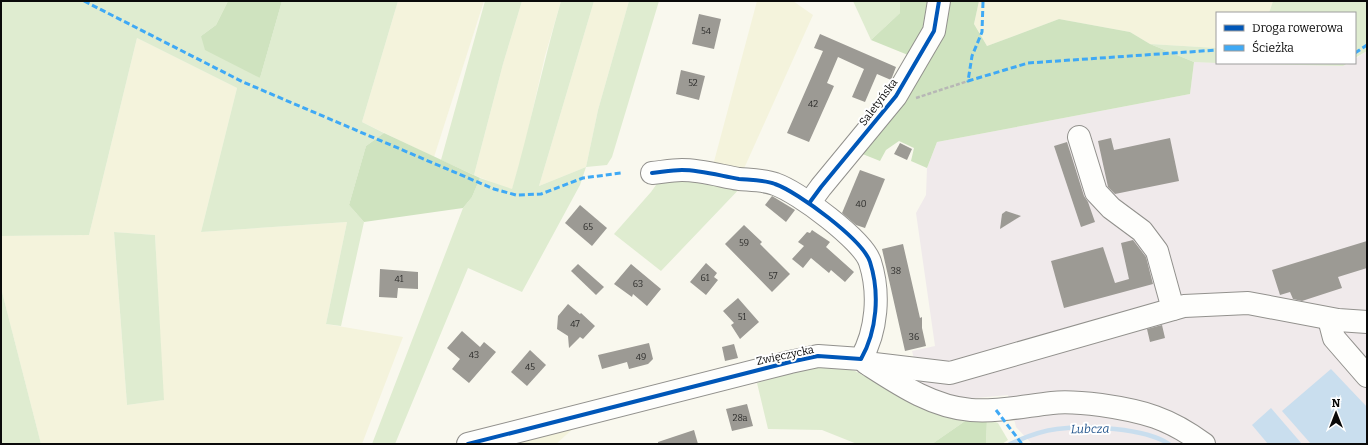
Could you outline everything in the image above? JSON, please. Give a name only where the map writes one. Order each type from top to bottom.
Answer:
[{"type":"street","name":"Saletyńska","points":[[810,202],[821,186],[896,96],[934,31],[939,1]]},
{"type":"street","points":[[1079,137],[1096,192],[1111,208],[1142,231],[1156,251],[1173,309]]},
{"type":"street","points":[[652,173],[683,170],[775,183],[810,202],[837,225],[865,253],[870,262],[875,292],[875,319],[863,361],[904,388],[949,406],[970,410],[996,410],[1054,402],[1089,404],[1136,410],[1164,419],[1191,434],[1204,444]]},
{"type":"street","name":"Zwięczycka","points":[[468,444],[818,356],[950,373],[1184,306],[1248,303],[1330,319],[1367,322]]},
{"type":"street","points":[[1330,319],[1334,338],[1367,376]]},
{"type":"path","points":[[896,96],[913,100],[968,80]]},
{"type":"shaded area","points":[[1367,51],[1367,444],[1032,444],[1016,427],[1008,395],[954,400],[922,389],[912,351],[935,346],[916,213],[926,195],[927,168],[937,142],[1190,94],[1194,62],[1216,62],[1216,64],[1346,65],[1356,64],[1356,58]]},
{"type":"green space","points":[[1,1],[228,1],[216,25],[201,36],[260,78],[282,1],[398,1],[362,122],[384,133],[366,146],[349,205],[364,222],[341,326],[326,324],[347,222],[201,232],[237,88],[137,38],[89,235],[1,236]]},
{"type":"green space","points":[[228,1],[282,1],[260,78],[205,50],[201,36],[216,25]]},
{"type":"green space","points":[[398,1],[484,1],[434,157],[362,122]]},
{"type":"green space","points":[[485,1],[522,1],[503,64],[474,175],[441,160]]},
{"type":"green space","points":[[522,1],[561,1],[545,56],[524,148],[512,190],[474,175],[503,64]]},
{"type":"green space","points":[[561,1],[594,1],[539,186],[586,167],[580,185],[522,292],[468,268],[395,444],[372,444],[463,208],[472,197],[480,178],[512,189]]},
{"type":"green space","points":[[594,1],[629,1],[598,110],[586,167],[539,186]]},
{"type":"green space","points":[[629,1],[659,1],[612,157],[607,165],[586,167],[598,110]]},
{"type":"green space","points":[[757,1],[793,1],[813,15],[742,173],[712,169]]},
{"type":"green space","points":[[853,1],[900,1],[900,13],[871,40]]},
{"type":"green space","points":[[900,1],[932,1],[927,31],[908,55],[871,40],[900,13]]},
{"type":"green space","points":[[949,1],[979,1],[974,24],[987,46],[1059,19],[1130,32],[1150,44],[1194,62],[1190,94],[937,142],[927,168],[911,161],[914,148],[899,141],[886,150],[880,161],[860,153]]},
{"type":"green space","points":[[979,1],[1273,1],[1269,12],[1216,12],[1216,48],[1150,44],[1130,32],[1059,19],[987,46],[974,24]]},
{"type":"green space","points":[[1273,1],[1367,1],[1367,51],[1356,57],[1356,12],[1269,12]]},
{"type":"green space","points":[[137,38],[237,88],[201,232],[347,222],[326,324],[403,337],[362,444],[41,444],[1,288],[1,236],[89,235]],"holes":[[[114,232],[155,235],[163,400],[127,405]]]},
{"type":"green space","points":[[1150,44],[1216,48],[1216,63],[1194,62]]},
{"type":"green space","points":[[1262,64],[1346,64],[1343,66]]},
{"type":"green space","points":[[384,133],[480,178],[472,197],[463,208],[364,222],[349,205],[366,146]]},
{"type":"green space","points":[[661,178],[744,184],[661,271],[614,234],[651,192]]},
{"type":"green space","points":[[114,232],[155,235],[164,400],[127,405]]},
{"type":"green space","points":[[1,288],[41,444],[1,444]]},
{"type":"green space","points":[[822,363],[855,371],[902,395],[968,419],[932,444],[857,444],[822,430],[768,429],[757,383]]},
{"type":"green space","points":[[968,419],[987,419],[986,444],[932,444]]},
{"type":"green space","points":[[987,419],[998,423],[1008,440],[1002,444],[986,444]]},
{"type":"green space","points":[[576,426],[556,444],[509,444]]},
{"type":"water","points":[[1331,369],[1367,407],[1367,444],[1311,444],[1282,411]]},
{"type":"water","points":[[1271,408],[1302,444],[1268,444],[1252,425]]},
{"type":"building","points":[[699,14],[721,19],[714,49],[692,44]]},
{"type":"building","points":[[820,34],[896,67],[891,80],[877,74],[865,102],[852,97],[864,69],[838,57],[827,83],[834,86],[809,142],[787,133],[823,51],[814,48]]},
{"type":"building","points":[[681,70],[705,76],[699,100],[676,94]]},
{"type":"building","points":[[1111,138],[1114,150],[1170,138],[1179,181],[1115,194],[1108,187],[1098,141]]},
{"type":"building","points":[[1067,142],[1084,196],[1088,202],[1095,222],[1081,227],[1054,146]]},
{"type":"building","points":[[900,143],[912,149],[907,160],[894,154]]},
{"type":"building","points":[[860,170],[885,179],[865,228],[856,225],[842,213]]},
{"type":"building","points":[[772,196],[795,210],[786,222],[765,205]]},
{"type":"building","points":[[580,205],[607,228],[592,246],[565,223]]},
{"type":"building","points":[[1006,211],[1021,216],[1000,229],[1002,214]]},
{"type":"building","points":[[744,225],[762,242],[760,244],[790,274],[772,292],[725,244]]},
{"type":"building","points":[[812,230],[830,242],[826,247],[854,272],[845,282],[831,270],[829,273],[811,258],[803,268],[792,259],[804,246],[798,242],[807,232],[810,233]]},
{"type":"building","points":[[1133,240],[1146,257],[1153,284],[1064,308],[1051,261],[1103,247],[1115,283],[1129,279],[1121,243]]},
{"type":"building","points":[[1367,241],[1367,268],[1338,277],[1342,288],[1302,301],[1293,299],[1290,292],[1280,295],[1272,270]]},
{"type":"building","points":[[903,244],[920,318],[922,317],[922,328],[926,346],[905,351],[882,249]]},
{"type":"building","points":[[706,263],[717,273],[714,277],[718,280],[706,295],[690,282]]},
{"type":"building","points":[[578,264],[604,287],[596,295],[571,271]]},
{"type":"building","points":[[631,264],[661,289],[647,306],[633,294],[632,297],[614,284]]},
{"type":"building","points":[[380,269],[418,272],[418,289],[398,288],[397,298],[379,297]]},
{"type":"building","points":[[738,298],[759,322],[740,339],[731,325],[734,323],[723,311]]},
{"type":"building","points":[[568,304],[580,314],[581,313],[595,326],[583,339],[580,337],[569,348],[568,336],[557,329],[558,316]]},
{"type":"building","points":[[1162,325],[1165,338],[1150,342],[1147,329]]},
{"type":"building","points":[[462,331],[480,347],[484,342],[496,352],[469,383],[452,369],[460,359],[447,348]]},
{"type":"building","points":[[649,343],[653,359],[648,364],[629,369],[627,362],[602,369],[598,355]]},
{"type":"building","points":[[734,344],[738,358],[725,361],[722,347]]},
{"type":"building","points":[[530,350],[546,365],[527,386],[511,372]]},
{"type":"building","points":[[747,404],[753,426],[732,431],[726,409]]},
{"type":"building","points":[[694,430],[698,444],[658,444],[658,442]]},
{"type":"waterway","name":"Lubcza","points":[[1010,444],[1045,431],[1083,427],[1131,431],[1145,434],[1169,444]]},
{"type":"marked path","points":[[84,1],[243,82],[494,189],[516,195],[541,194],[583,178],[621,173]]},
{"type":"marked path","points":[[983,2],[982,32],[972,56],[968,81],[1028,63],[1216,50]]},
{"type":"marked path","points":[[1356,52],[1367,45]]},
{"type":"marked path","points":[[996,410],[1022,444]]},
{"type":"cycle path","points":[[810,202],[896,96],[934,31],[939,1]]},
{"type":"cycle path","points":[[468,444],[790,362],[818,356],[861,359],[871,336],[874,324],[876,299],[875,286],[870,262],[865,253],[843,230],[799,196],[775,184],[689,170],[674,170],[652,173]]}]
